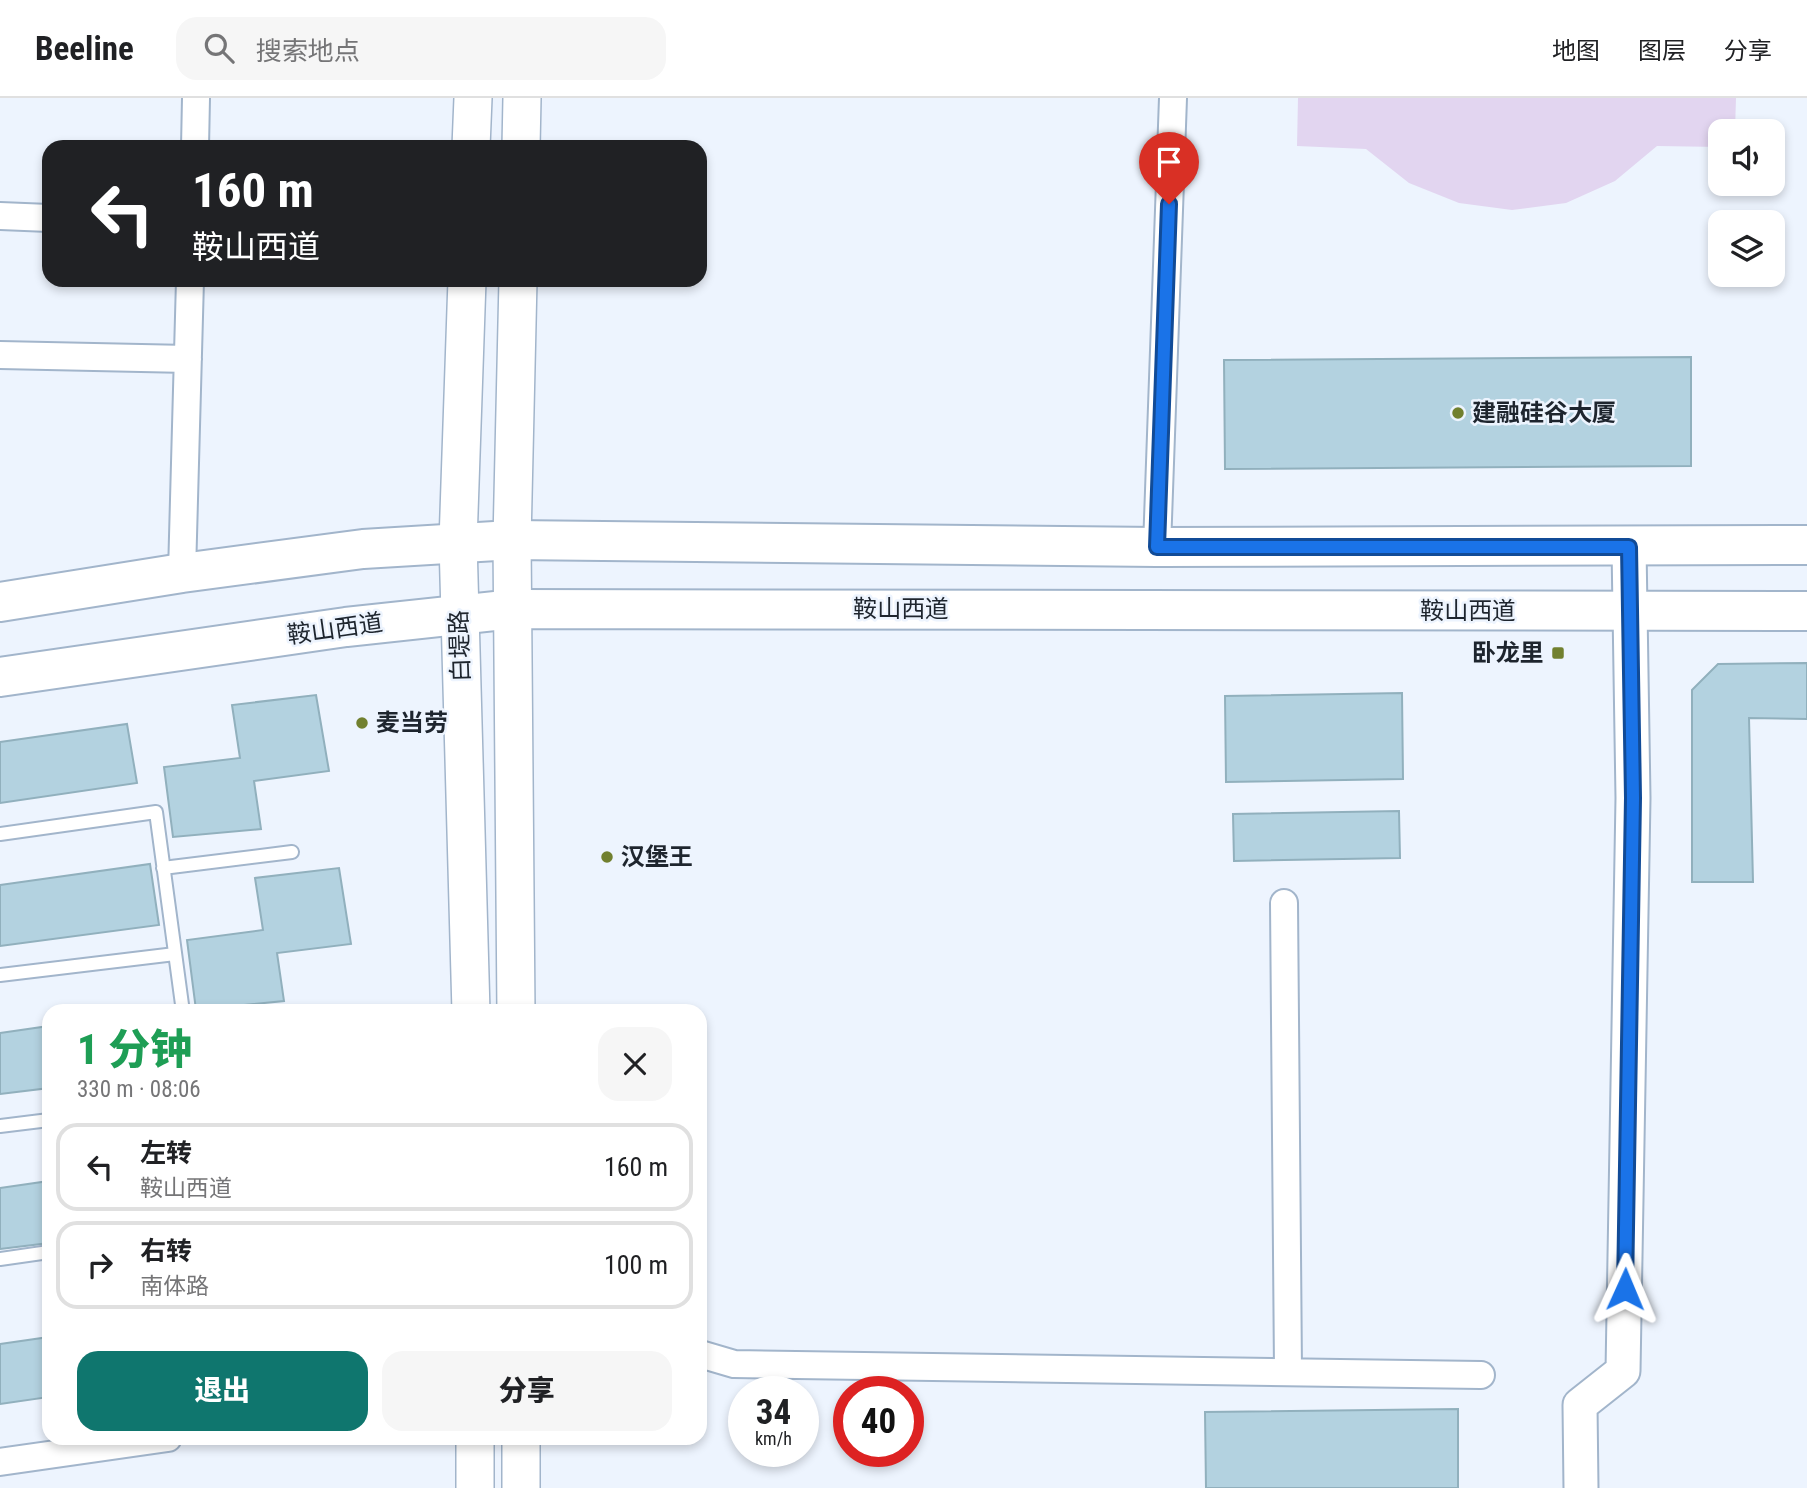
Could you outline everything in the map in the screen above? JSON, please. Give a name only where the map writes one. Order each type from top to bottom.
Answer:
[{"type":"main road","points":[[471,140],[473,98]]},
{"type":"main road","points":[[521,140],[522,98]]},
{"type":"main road","name":"白堤路","points":[[467,287],[458,542],[471,1004]]},
{"type":"main road","points":[[516,1004],[512,540],[518,287]]},
{"type":"main road","points":[[0,601],[363,549],[512,540],[1157,547],[1807,545]]},
{"type":"main road","name":"鞍山西道","points":[[0,677],[514,608],[1807,611]]},
{"type":"main road","points":[[475,1445],[475,1488]]},
{"type":"main road","points":[[521,1445],[521,1488]]},
{"type":"street","points":[[195,140],[196,98]]},
{"type":"street","points":[[1157,547],[1173,98]]},
{"type":"street","points":[[0,216],[42,218]]},
{"type":"street","points":[[182,573],[190,287]]},
{"type":"street","points":[[0,355],[188,359]]},
{"type":"street","points":[[1581,1488],[1580,1405],[1623,1371],[1633,798],[1629,547]]},
{"type":"street","points":[[1284,903],[1288,1370]]},
{"type":"street","points":[[707,1356],[734,1364],[1288,1370],[1481,1375]]},
{"type":"street","points":[[0,1462],[119,1445]]},
{"type":"lane","points":[[0,834],[156,812],[182,1004]]},
{"type":"lane","points":[[163,867],[292,852]]},
{"type":"lane","points":[[0,975],[175,954]]},
{"type":"lane","points":[[0,1126],[42,1121]]},
{"type":"lane","points":[[0,1259],[42,1253]]},
{"type":"shaded area","points":[[1298,98],[1736,98],[1735,119],[1708,119],[1708,147],[1657,146],[1615,181],[1566,203],[1512,210],[1459,203],[1409,183],[1366,149],[1297,146]]},
{"type":"building","name":"建融硅谷大厦","points":[[1691,357],[1691,466],[1225,469],[1224,360]]},
{"type":"building","points":[[1807,663],[1807,719],[1749,718],[1753,882],[1692,882],[1692,690],[1718,664]]},
{"type":"building","points":[[1402,693],[1403,779],[1226,782],[1225,696]]},
{"type":"building","points":[[316,695],[329,771],[254,781],[261,829],[173,837],[164,767],[240,758],[232,705]]},
{"type":"building","points":[[127,724],[137,783],[0,803],[0,742]]},
{"type":"building","points":[[1399,811],[1400,858],[1234,861],[1233,814]]},
{"type":"building","points":[[150,864],[159,925],[0,946],[0,885]]},
{"type":"building","points":[[339,868],[351,944],[277,953],[284,1001],[195,1004],[187,940],[263,930],[255,878]]},
{"type":"building","points":[[42,1027],[42,1089],[0,1094],[0,1033]]},
{"type":"building","points":[[42,1182],[42,1244],[0,1249],[0,1188]]},
{"type":"building","points":[[42,1338],[42,1398],[0,1404],[0,1344]]},
{"type":"building","points":[[1458,1409],[1458,1488],[1206,1488],[1205,1412]]},
{"type":"place","name":"建融硅谷大厦","points":[[1458,413]]},
{"type":"place","name":"卧龙里","points":[[1558,653]]},
{"type":"place","name":"麦当劳","points":[[362,723]]},
{"type":"place","name":"汉堡王","points":[[607,857]]},
{"type":"route","points":[[1169,204],[1157,547],[1629,547],[1633,798],[1625,1289]]}]
